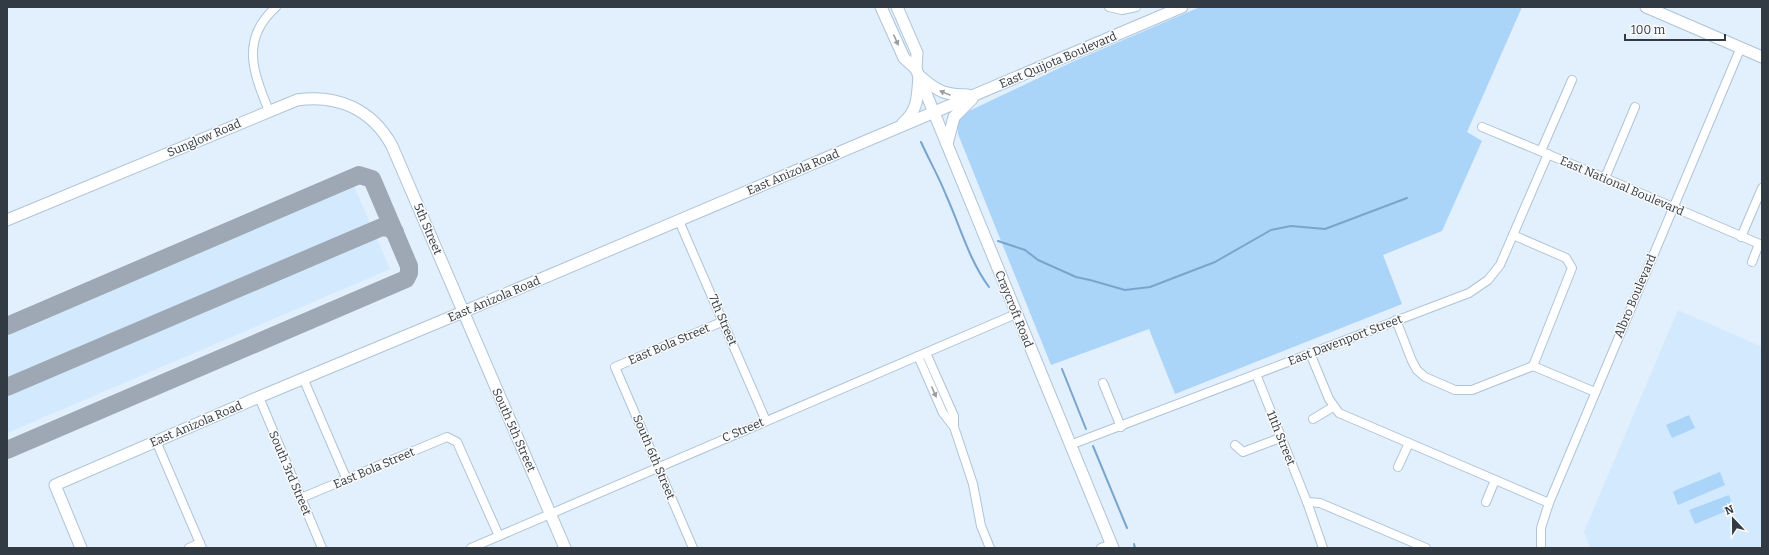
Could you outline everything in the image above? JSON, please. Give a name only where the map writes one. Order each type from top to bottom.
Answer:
[{"type":"street","points":[[269,111],[254,72],[252,51],[261,23],[276,7]]},
{"type":"street","points":[[881,7],[904,58],[918,73],[937,90],[950,95],[975,95]]},
{"type":"street","points":[[897,7],[918,53],[915,108],[912,115],[897,128]]},
{"type":"street","points":[[1109,7],[1122,10],[1136,7]]},
{"type":"street","points":[[1646,7],[1762,57]]},
{"type":"street","name":"East Quijota Boulevard","points":[[934,112],[1179,8]]},
{"type":"street","name":"Albro Boulevard","points":[[1541,548],[1541,528],[1549,503],[1594,392],[1741,48]]},
{"type":"street","name":"Craycroft Road","points":[[918,73],[1112,546]]},
{"type":"street","name":"East Davenport Street","points":[[1070,445],[1121,427],[1469,293],[1481,286],[1500,265],[1513,235],[1572,80]]},
{"type":"street","points":[[947,144],[954,117],[975,95]]},
{"type":"street","name":"Sunglow Road","points":[[7,220],[297,100],[311,98],[336,100],[349,105],[366,115],[382,130],[392,146]]},
{"type":"street","points":[[1605,178],[1635,107]]},
{"type":"street","name":"East Anizola Road","points":[[81,548],[55,485],[303,378],[680,221],[934,112]]},
{"type":"street","name":"East National Boulevard","points":[[1482,127],[1760,245]]},
{"type":"street","name":"5th Street","points":[[392,146],[463,312]]},
{"type":"street","points":[[1741,237],[1762,188]]},
{"type":"street","name":"7th Street","points":[[680,221],[766,420]]},
{"type":"street","points":[[1513,235],[1566,258],[1572,268],[1534,366]]},
{"type":"street","points":[[1752,262],[1760,245]]},
{"type":"street","name":"South 5th Street","points":[[463,312],[565,548]]},
{"type":"street","name":"C Street","points":[[471,548],[766,420],[1016,314]]},
{"type":"street","points":[[1396,320],[1412,362],[1417,370],[1425,377],[1455,390],[1472,390],[1534,366],[1594,392]]},
{"type":"street","name":"East Bola Street","points":[[615,367],[724,321]]},
{"type":"street","points":[[926,353],[954,416],[954,427]]},
{"type":"street","points":[[1310,353],[1329,400],[1339,413],[1549,503]]},
{"type":"street","points":[[918,356],[943,413],[954,427],[974,484],[982,526],[990,548]]},
{"type":"street","name":"South 6th Street","points":[[615,367],[693,548]]},
{"type":"street","name":"11th Street","points":[[1256,374],[1280,438],[1307,502],[1323,548]]},
{"type":"street","points":[[303,378],[347,480]]},
{"type":"street","points":[[1104,383],[1121,427]]},
{"type":"street","name":"South 3rd Street","points":[[259,397],[322,548]]},
{"type":"street","points":[[1313,419],[1333,407]]},
{"type":"street","name":"East Bola Street","points":[[301,498],[447,437],[457,442],[499,536]]},
{"type":"street","points":[[1235,445],[1243,452],[1280,438]]},
{"type":"street","points":[[156,441],[201,546],[189,548]]},
{"type":"street","points":[[1398,467],[1409,443]]},
{"type":"street","points":[[1486,502],[1495,480]]},
{"type":"street","points":[[1307,502],[1320,503],[1426,548]]},
{"type":"street","points":[[1101,548],[1112,546]]},
{"type":"shaded area","points":[[1200,7],[1522,7],[1467,132],[1482,141],[1442,231],[1383,255],[1402,304],[1175,394],[1149,329],[1051,365],[958,134],[957,122],[960,117],[969,111],[1072,62]]},
{"type":"shaded area","points":[[354,186],[390,269],[7,433],[7,336]]},
{"type":"shaded area","points":[[1678,310],[1762,347],[1762,546],[1756,548],[1590,548],[1584,532]]},
{"type":"shaded area","points":[[1689,415],[1695,428],[1672,438],[1666,425]]},
{"type":"shaded area","points":[[1720,472],[1725,485],[1678,505],[1673,492],[1674,491]]},
{"type":"shaded area","points":[[1729,495],[1734,508],[1695,524],[1689,510]]},
{"type":"waterway","points":[[921,142],[943,188],[970,254],[989,287]]},
{"type":"waterway","points":[[998,241],[1025,250],[1038,260],[1076,277],[1125,290],[1150,287],[1215,262],[1271,230],[1291,226],[1325,229],[1407,198]]},
{"type":"waterway","points":[[1062,369],[1086,429]]},
{"type":"waterway","points":[[1093,446],[1127,528]]},
{"type":"waterway","points":[[1134,544],[1135,548]]},
{"type":"taxiway","points":[[7,326],[359,175],[372,179],[409,266],[409,273],[406,279],[7,450]]},
{"type":"taxiway","points":[[7,387],[382,227],[389,228],[395,232]]}]
